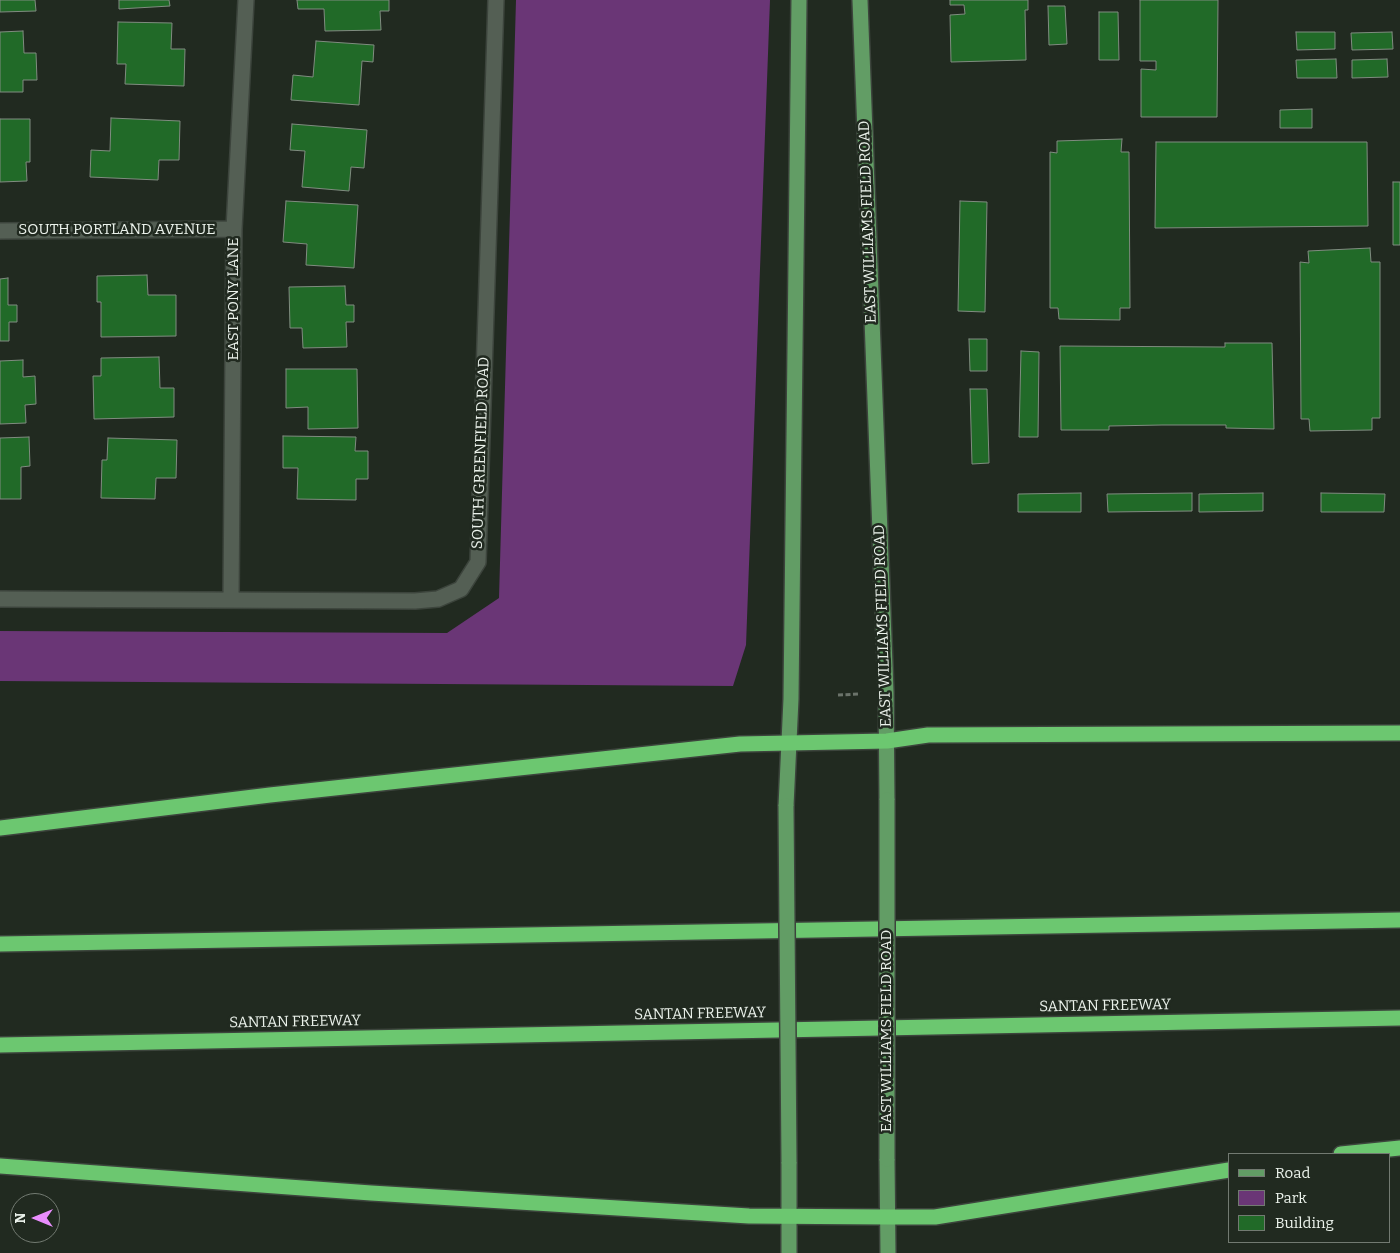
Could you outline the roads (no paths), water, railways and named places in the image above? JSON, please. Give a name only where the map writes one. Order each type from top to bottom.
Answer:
[{"type":"highway","points":[[0,828],[290,793],[740,744],[790,741],[887,741],[928,736],[1400,733]]},
{"type":"highway","points":[[0,944],[1400,920]]},
{"type":"highway","name":"SANTAN FREEWAY","points":[[0,1045],[1400,1018]]},
{"type":"highway","points":[[1351,1153],[1400,1148]]},
{"type":"highway","points":[[0,1166],[371,1193],[739,1215],[888,1217],[935,1217],[1228,1170]]},
{"type":"main road","points":[[789,1253],[790,1162],[786,806],[790,741],[799,0]]},
{"type":"main road","name":"EAST WILLIAMS FIELD ROAD","points":[[860,0],[887,741],[888,1253]]},
{"type":"street","name":"EAST PONY LANE","points":[[232,599],[234,229],[246,0]]},
{"type":"street","name":"SOUTH GREENFIELD ROAD","points":[[0,599],[415,601],[438,599],[460,589],[478,562],[496,0]]},
{"type":"street","name":"SOUTH PORTLAND AVENUE","points":[[0,231],[234,229]]}]
